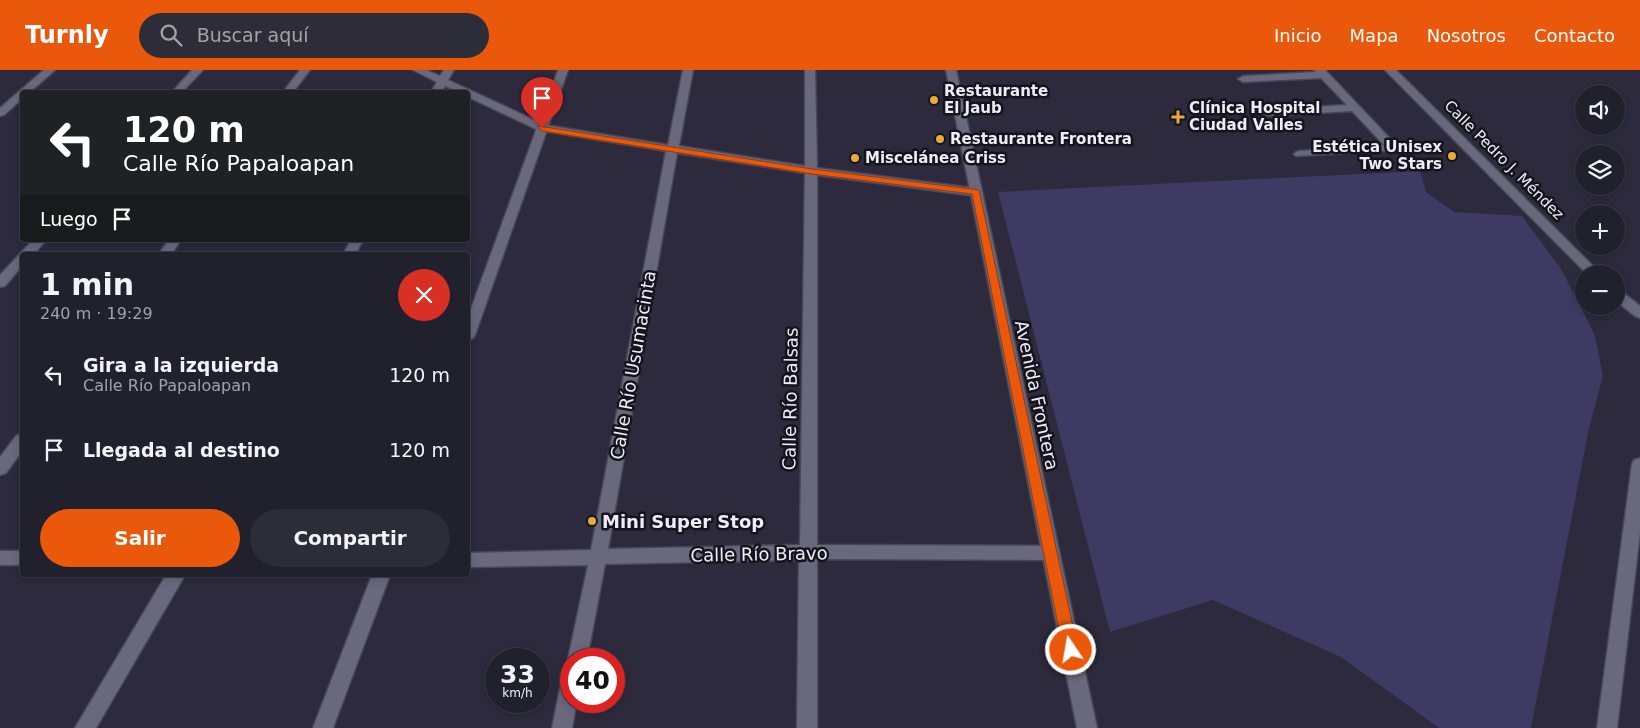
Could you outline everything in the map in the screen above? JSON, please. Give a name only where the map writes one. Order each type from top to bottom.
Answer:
[{"type":"street","points":[[27,90],[50,70]]},
{"type":"street","points":[[179,90],[198,70]]},
{"type":"street","points":[[290,90],[305,70]]},
{"type":"street","points":[[418,70],[461,90]]},
{"type":"street","points":[[437,90],[449,70]]},
{"type":"street","points":[[470,329],[563,70]]},
{"type":"street","name":"Calle Río Usumacinta","points":[[579,648],[599,558],[688,70]]},
{"type":"street","name":"Calle Río Balsas","points":[[807,728],[807,552],[812,171],[810,70]]},
{"type":"street","name":"Avenida Frontera","points":[[951,70],[1087,728]]},
{"type":"street","name":"Calle Pedro J. Méndez","points":[[1390,70],[1586,265]]},
{"type":"street","points":[[1243,79],[1322,72],[1393,148],[1300,154]]},
{"type":"street","points":[[470,94],[542,128],[812,171],[976,192]]},
{"type":"street","points":[[0,113],[20,96]]},
{"type":"street","points":[[1266,113],[1355,108]]},
{"type":"street","points":[[29,252],[38,242]]},
{"type":"street","points":[[0,283],[20,260]]},
{"type":"street","points":[[1625,301],[1640,313]]},
{"type":"street","points":[[0,469],[20,443]]},
{"type":"street","points":[[1607,728],[1640,464]]},
{"type":"street","name":"Calle Río Bravo","points":[[470,560],[807,552],[1050,553]]},
{"type":"street","points":[[0,558],[20,558]]},
{"type":"street","points":[[85,728],[175,577]]},
{"type":"street","points":[[323,728],[380,577]]},
{"type":"street","points":[[562,728],[565,713]]},
{"type":"shaded area","points":[[1420,171],[1426,192],[1454,212],[1522,216],[1561,269],[1572,290],[1575,296],[1575,315],[1584,315],[1595,336],[1603,376],[1589,428],[1531,728],[1439,728],[1341,657],[1213,600],[1110,632],[998,192]]},
{"type":"place","name":"Restaurante El Jaub","points":[[934,100]]},
{"type":"place","name":"Clínica Hospital Ciudad Valles","points":[[1178,117]]},
{"type":"place","name":"Restaurante Frontera","points":[[940,139]]},
{"type":"place","name":"Estética Unisex Two Stars","points":[[1452,156]]},
{"type":"place","name":"Miscelánea Criss","points":[[855,158]]},
{"type":"place","name":"Mini Super Stop","points":[[592,521]]},
{"type":"route","points":[[542,128],[812,171],[976,192],[1071,650]]}]
